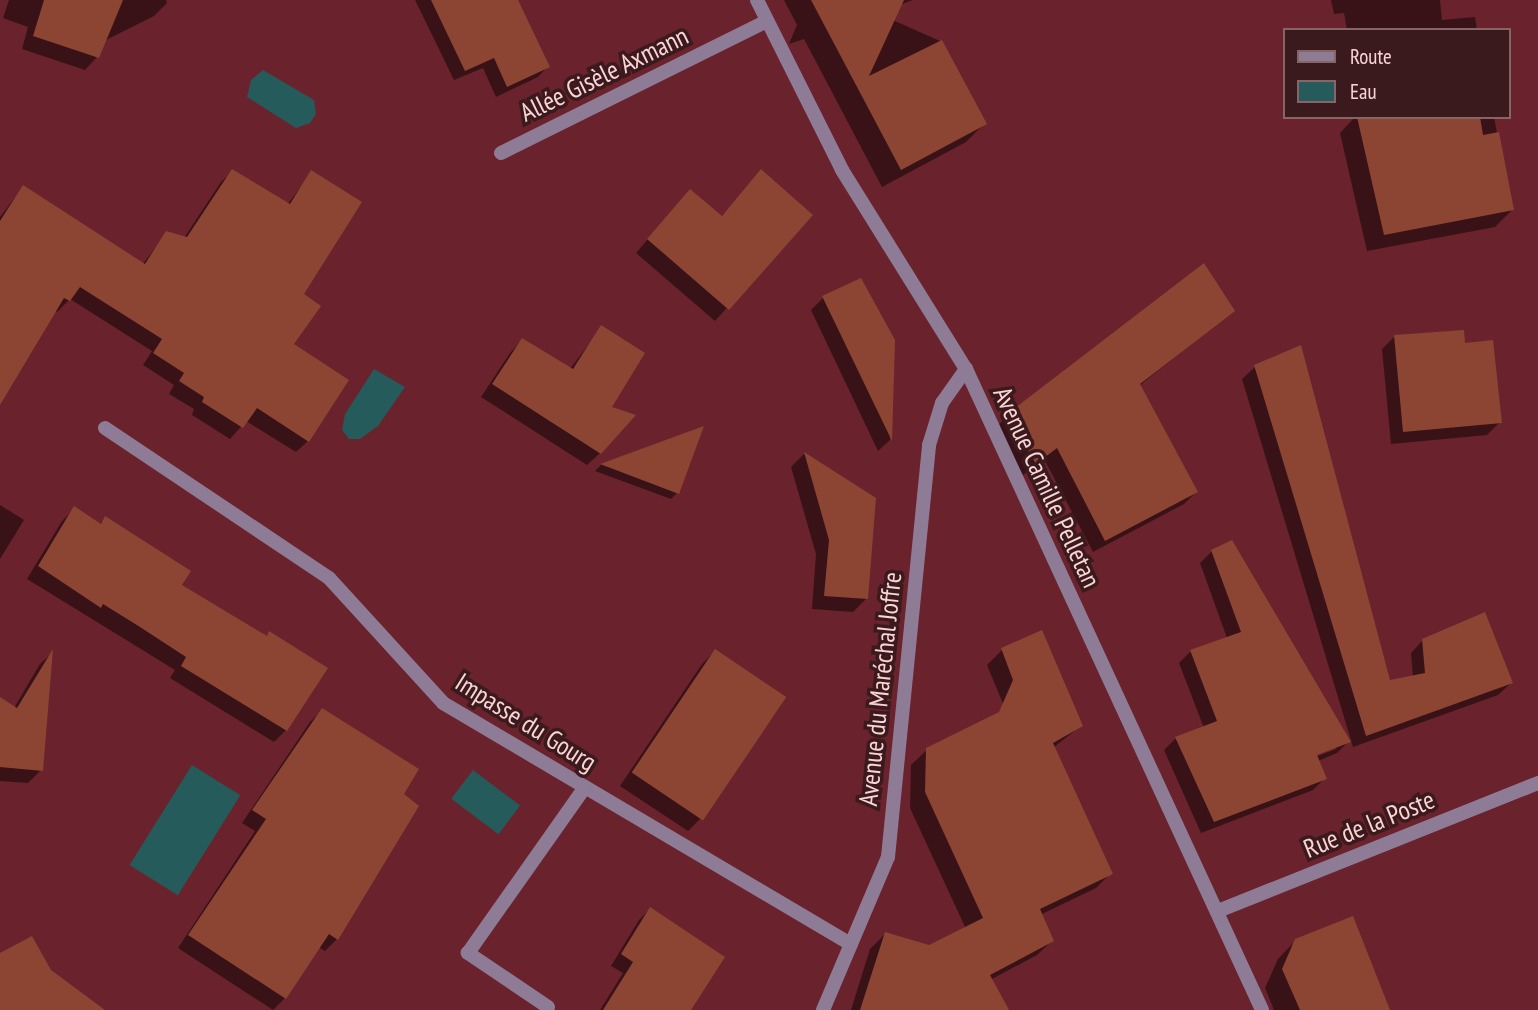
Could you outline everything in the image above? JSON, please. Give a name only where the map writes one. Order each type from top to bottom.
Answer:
[{"type":"street","name":"Avenue Camille Pelletan","points":[[757,0],[842,170],[966,369],[1262,1010]]},
{"type":"street","name":"Allée Gisèle Axmann","points":[[501,153],[767,21]]},
{"type":"street","name":"Avenue du Maréchal Joffre","points":[[823,1010],[888,857],[929,445],[942,402],[966,369]]},
{"type":"street","name":"Impasse du Gourg","points":[[105,428],[329,578],[443,703],[851,944]]},
{"type":"street","name":"Rue de la Poste","points":[[1218,911],[1538,783]]},
{"type":"street","points":[[548,1007],[467,953],[585,787]]},
{"type":"water","points":[[263,70],[314,100],[316,114],[310,123],[296,128],[247,97],[251,80]]},
{"type":"water","points":[[374,369],[405,387],[378,426],[360,439],[349,439],[342,430],[345,414]]},
{"type":"water","points":[[192,765],[240,795],[178,895],[129,865]]},
{"type":"water","points":[[473,770],[520,806],[498,834],[451,799]]},
{"type":"building","points":[[44,0],[123,0],[99,58],[33,36]]},
{"type":"building","points":[[431,0],[518,0],[550,67],[507,87],[494,58],[465,71]]},
{"type":"building","points":[[811,0],[904,0],[869,76],[942,40],[987,124],[901,170]]},
{"type":"building","points":[[1357,119],[1480,119],[1483,135],[1499,132],[1514,210],[1384,235]]},
{"type":"building","points":[[232,169],[290,204],[311,170],[362,202],[304,294],[321,306],[294,344],[349,380],[309,442],[257,408],[243,428],[202,402],[204,397],[179,381],[184,373],[153,353],[162,339],[80,287],[70,301],[64,298],[0,405],[0,221],[23,185],[145,264],[166,231],[187,237]]},
{"type":"building","points":[[761,169],[813,215],[729,310],[647,239],[690,189],[722,216]]},
{"type":"building","points":[[1204,263],[1235,311],[1140,384],[1198,492],[1105,541],[1057,448],[1036,464],[1006,415]]},
{"type":"building","points":[[861,278],[895,340],[892,441],[822,296]]},
{"type":"building","points":[[601,325],[645,353],[612,407],[636,415],[601,454],[492,384],[522,338],[573,369]]},
{"type":"building","points":[[1464,330],[1465,343],[1493,340],[1502,423],[1403,432],[1394,335]]},
{"type":"building","points":[[1301,345],[1390,680],[1425,673],[1422,639],[1485,612],[1513,683],[1366,736],[1254,365]]},
{"type":"building","points":[[704,426],[679,494],[600,464]]},
{"type":"building","points":[[804,452],[876,498],[868,599],[824,596],[829,540]]},
{"type":"building","points":[[74,506],[101,524],[105,516],[191,571],[182,585],[267,636],[269,631],[328,668],[287,731],[181,666],[186,657],[103,604],[101,608],[38,566]]},
{"type":"building","points":[[1232,540],[1351,742],[1317,755],[1327,779],[1214,822],[1175,737],[1217,721],[1190,650],[1241,632],[1211,550]]},
{"type":"building","points":[[1042,630],[1083,726],[1053,743],[1113,874],[1040,909],[1054,941],[990,975],[1009,1010],[860,1010],[885,932],[929,945],[983,918],[925,792],[926,748],[999,712],[1013,680],[1001,648]]},
{"type":"building","points":[[53,649],[43,771],[0,767],[0,697],[17,708]]},
{"type":"building","points":[[715,649],[786,697],[703,821],[632,773]]},
{"type":"building","points":[[322,708],[419,769],[404,794],[419,806],[338,940],[329,934],[286,999],[188,935],[266,819],[252,810]]},
{"type":"building","points":[[650,907],[725,957],[691,1010],[603,1010],[633,962],[621,954]]},
{"type":"building","points":[[1353,916],[1390,1010],[1300,1010],[1282,969],[1295,939]]},
{"type":"building","points":[[32,936],[51,970],[105,1010],[0,1010],[0,953]]}]
